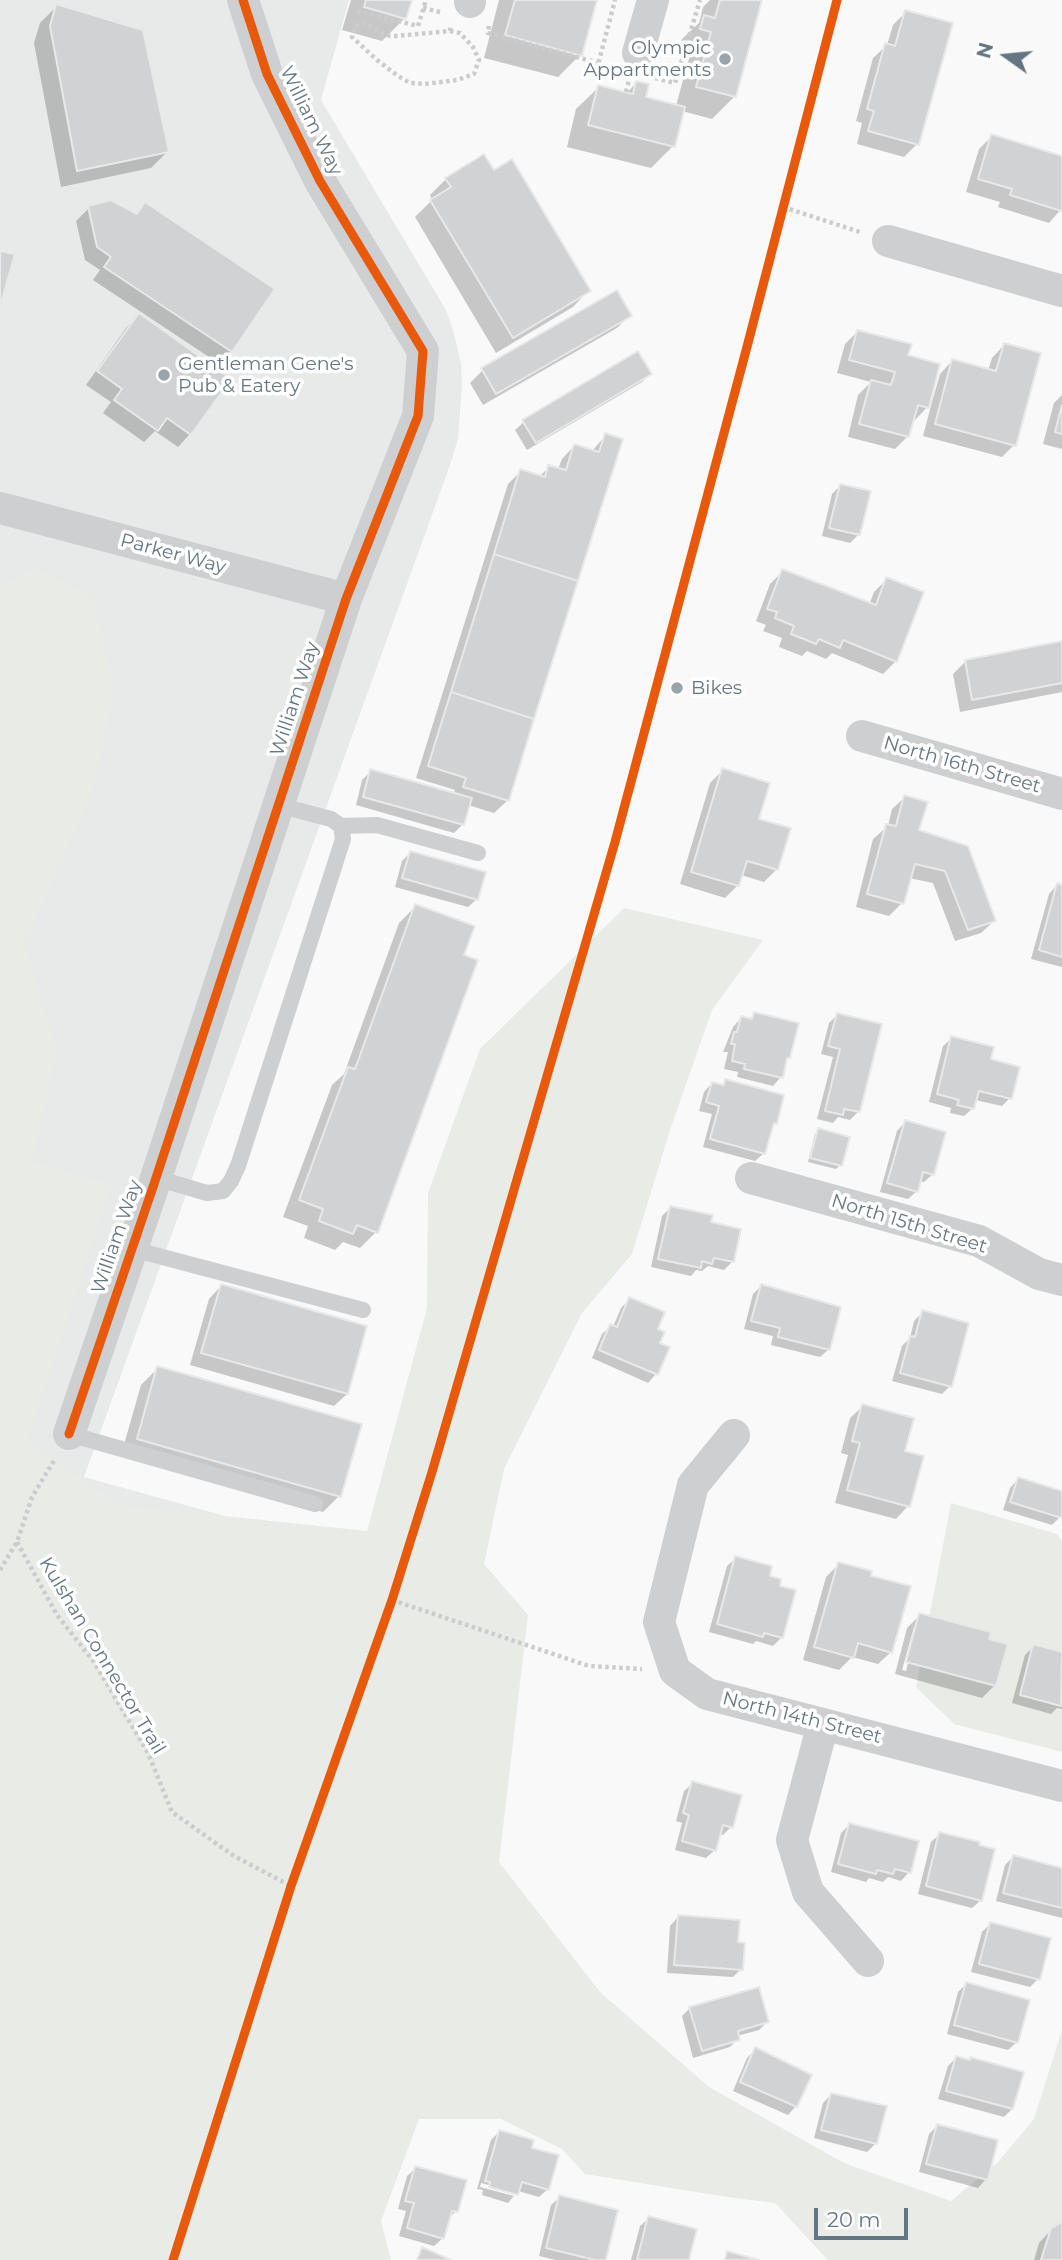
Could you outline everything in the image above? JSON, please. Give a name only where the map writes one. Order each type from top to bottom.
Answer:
[{"type":"street","name":"William Way","points":[[69,1434],[346,599],[418,416],[423,351],[320,181],[267,74],[243,0]]},
{"type":"street","points":[[638,53],[653,0]]},
{"type":"street","points":[[888,241],[1062,291]]},
{"type":"street","name":"Parker Way","points":[[0,508],[346,599]]},
{"type":"street","name":"North 16th Street","points":[[862,736],[1062,794]]},
{"type":"street","name":"North 15th Street","points":[[751,1178],[979,1241],[1039,1274],[1062,1280]]},
{"type":"street","points":[[674,1671],[659,1622],[693,1485],[734,1435]]},
{"type":"street","name":"North 14th Street","points":[[674,1671],[707,1694],[1062,1786]]},
{"type":"street","points":[[823,1724],[792,1839],[808,1892],[869,1961]]},
{"type":"lane","points":[[278,805],[331,819],[341,826],[377,825],[478,853]]},
{"type":"lane","points":[[156,1178],[207,1193],[223,1191],[231,1181],[334,873],[343,839],[341,826]]},
{"type":"lane","points":[[132,1249],[363,1310]]},
{"type":"lane","points":[[69,1434],[316,1504]]},
{"type":"path","points":[[357,11],[418,26],[426,0]]},
{"type":"path","points":[[595,76],[615,0]]},
{"type":"path","points":[[173,2260],[290,1886],[392,1600],[440,1445],[615,842],[837,0]]},
{"type":"path","points":[[450,31],[460,33],[473,47],[479,60],[474,74],[457,80],[425,84],[410,83],[397,76],[352,37],[355,26],[363,23],[390,36],[450,31],[470,12],[488,33],[598,62]]},
{"type":"path","points":[[783,207],[888,241]]},
{"type":"path","points":[[392,1600],[589,1666],[674,1671]]},
{"type":"shaded area","points":[[0,0],[349,0],[321,100],[446,310],[461,363],[462,385],[458,439],[450,465],[84,1477],[355,1552],[0,1839]]},
{"type":"shaded area","points":[[35,567],[94,598],[115,688],[93,792],[25,944],[57,1050],[33,1162],[112,1184],[28,1441],[120,1505],[367,1531],[427,1308],[428,1193],[480,1049],[624,908],[763,940],[712,1010],[670,1130],[632,1254],[582,1313],[504,1469],[484,1564],[528,1615],[499,1862],[600,1992],[709,2087],[844,2163],[951,2201],[998,2162],[1034,2119],[1062,2030],[1062,2260],[828,2260],[775,2203],[585,2174],[562,2149],[501,2119],[419,2119],[381,2221],[391,2260],[0,2260],[0,587]]},
{"type":"shaded area","points":[[951,1503],[1057,1534],[1062,1541],[1062,1752],[954,1724],[916,1687]]},
{"type":"building","points":[[366,0],[412,0],[406,19],[364,7]]},
{"type":"building","name":"Olympic Appartments","points":[[515,0],[597,0],[582,56],[505,35]]},
{"type":"building","name":"Olympic Appartments","points":[[720,0],[762,0],[736,97],[696,87],[711,32],[700,29],[704,15],[715,18]]},
{"type":"building","points":[[56,4],[143,30],[169,152],[77,171],[50,26]]},
{"type":"building","points":[[905,10],[953,23],[919,145],[868,131],[874,111],[867,109],[885,43],[895,46]]},
{"type":"building","name":"Olympic Appartments","points":[[636,81],[649,84],[646,97],[685,107],[675,147],[588,125],[598,85],[633,94]]},
{"type":"building","points":[[991,134],[1062,156],[1062,211],[1010,195],[1012,189],[978,179]]},
{"type":"building","points":[[484,154],[494,170],[512,159],[591,291],[513,338],[430,200],[451,187],[445,178]]},
{"type":"building","points":[[111,200],[137,214],[145,202],[275,289],[232,352],[104,267],[111,257],[97,247],[88,206]]},
{"type":"building","points":[[0,251],[15,254],[0,307]]},
{"type":"building","points":[[617,290],[632,316],[496,394],[481,368]]},
{"type":"building","name":"Gentleman Gene's Pub & Eatery","points":[[139,313],[231,379],[191,435],[167,418],[158,431],[114,400],[122,389],[97,371]]},
{"type":"building","points":[[857,330],[912,344],[908,355],[940,364],[929,408],[918,405],[909,437],[859,424],[871,380],[891,385],[895,372],[849,360]]},
{"type":"building","points":[[1004,343],[1041,353],[1016,446],[935,424],[952,359],[996,371]]},
{"type":"building","points":[[638,351],[652,374],[536,443],[522,420]]},
{"type":"building","points":[[1062,405],[1062,434],[1055,432]]},
{"type":"building","points":[[605,433],[623,439],[578,581],[494,554],[520,469],[545,477],[548,465],[566,470],[574,444],[599,452]]},
{"type":"building","points":[[840,484],[871,491],[860,535],[829,528]]},
{"type":"building","points":[[494,554],[578,581],[534,719],[451,692]]},
{"type":"building","points":[[782,569],[876,605],[886,577],[924,592],[897,662],[843,640],[840,648],[819,639],[816,644],[791,634],[794,626],[775,618],[777,612],[767,609]]},
{"type":"building","points":[[1062,641],[1062,683],[972,700],[965,660]]},
{"type":"building","points":[[451,692],[534,719],[509,801],[463,787],[466,778],[428,766]]},
{"type":"building","points":[[722,768],[770,783],[759,819],[791,828],[778,870],[747,861],[739,886],[691,872]]},
{"type":"building","points":[[370,769],[472,798],[464,825],[363,797]]},
{"type":"building","points":[[904,795],[928,802],[919,830],[968,846],[996,921],[968,930],[945,871],[915,864],[904,904],[867,894],[886,824],[896,826]]},
{"type":"building","points":[[410,851],[486,872],[478,900],[402,878]]},
{"type":"building","points":[[1057,883],[1062,885],[1062,957],[1039,950]]},
{"type":"building","points":[[415,904],[475,926],[464,955],[478,960],[378,1233],[357,1225],[353,1234],[319,1221],[323,1209],[299,1200],[348,1067],[355,1069]]},
{"type":"building","points":[[754,1012],[799,1023],[783,1078],[744,1069],[745,1064],[732,1061],[735,1044],[731,1044],[741,1016],[752,1019]]},
{"type":"building","points":[[837,1013],[882,1024],[860,1112],[844,1109],[843,1115],[825,1111],[840,1049],[828,1046]]},
{"type":"building","points":[[951,1036],[994,1047],[991,1059],[1020,1067],[1012,1099],[979,1091],[974,1109],[957,1105],[959,1100],[937,1094]]},
{"type":"building","points":[[725,1079],[784,1095],[777,1124],[774,1123],[765,1154],[710,1139],[719,1106],[706,1102],[712,1082],[724,1085]]},
{"type":"building","points":[[905,1120],[946,1132],[934,1175],[923,1172],[918,1192],[887,1183]]},
{"type":"building","points":[[818,1128],[850,1137],[842,1166],[810,1158]]},
{"type":"building","points":[[670,1206],[713,1215],[711,1222],[741,1229],[734,1262],[714,1258],[712,1264],[702,1261],[701,1268],[658,1259]]},
{"type":"building","points":[[221,1284],[367,1326],[348,1394],[201,1353]]},
{"type":"building","points":[[761,1284],[841,1307],[830,1350],[778,1337],[780,1328],[751,1321]]},
{"type":"building","points":[[629,1297],[665,1312],[658,1329],[665,1332],[660,1343],[670,1347],[658,1375],[599,1350],[610,1324],[617,1327]]},
{"type":"building","points":[[922,1310],[969,1323],[952,1387],[900,1373],[910,1336],[915,1337]]},
{"type":"building","points":[[157,1366],[362,1424],[341,1497],[137,1439]]},
{"type":"building","points":[[862,1404],[914,1418],[905,1451],[924,1456],[910,1507],[847,1490],[860,1443],[852,1441]]},
{"type":"building","points":[[1018,1477],[1062,1491],[1062,1518],[1010,1502]]},
{"type":"building","points":[[735,1556],[772,1566],[770,1576],[781,1579],[780,1586],[796,1590],[783,1638],[764,1633],[763,1637],[717,1624]]},
{"type":"building","points":[[838,1562],[872,1571],[871,1576],[911,1586],[892,1653],[858,1643],[854,1658],[814,1647]]},
{"type":"building","points":[[919,1613],[991,1632],[989,1639],[1008,1644],[996,1686],[906,1662]]},
{"type":"building","points":[[1033,1644],[1062,1652],[1061,1706],[1020,1695]]},
{"type":"building","points":[[692,1781],[742,1795],[733,1828],[723,1825],[716,1851],[682,1841],[689,1815],[683,1813]]},
{"type":"building","points":[[849,1823],[919,1841],[911,1873],[895,1869],[893,1874],[877,1870],[876,1874],[838,1864]]},
{"type":"building","points":[[939,1832],[980,1842],[979,1845],[995,1849],[982,1901],[926,1886]]},
{"type":"building","points":[[1013,1855],[1062,1868],[1062,1908],[1003,1893]]},
{"type":"building","points":[[678,1915],[740,1920],[738,1942],[745,1943],[743,1970],[674,1965]]},
{"type":"building","points":[[990,1922],[1051,1938],[1040,1980],[979,1964]]},
{"type":"building","points":[[966,1982],[1030,2000],[1018,2043],[954,2025]]},
{"type":"building","points":[[759,1987],[769,2022],[738,2031],[740,2040],[702,2051],[689,2007]]},
{"type":"building","points":[[755,2047],[812,2075],[797,2107],[740,2082]]},
{"type":"building","points":[[956,2056],[970,2060],[970,2057],[1024,2072],[1013,2109],[946,2091]]},
{"type":"building","points":[[831,2093],[887,2106],[877,2144],[821,2130]]},
{"type":"building","points":[[937,2124],[998,2140],[988,2180],[926,2164]]},
{"type":"building","points":[[499,2130],[534,2140],[532,2148],[559,2155],[549,2190],[522,2182],[518,2195],[489,2187],[490,2182],[485,2181]]},
{"type":"building","points":[[415,2166],[467,2180],[458,2212],[452,2211],[444,2239],[407,2228],[414,2203],[405,2201]]},
{"type":"building","points":[[559,2195],[618,2210],[606,2260],[595,2260],[546,2248]]},
{"type":"building","points":[[648,2216],[697,2229],[689,2260],[637,2260]]},
{"type":"building","points":[[1062,2222],[1062,2260],[1041,2260],[1051,2228]]},
{"type":"building","points":[[422,2247],[451,2260],[417,2260]]},
{"type":"building","points":[[727,2251],[759,2260],[725,2260]]},
{"type":"cycle path","points":[[69,1434],[346,599],[418,416],[423,351],[320,181],[267,74],[243,0]]},
{"type":"cycle path","points":[[173,2260],[291,1886],[392,1600],[432,1472],[615,842],[837,0]]},
{"type":"place","name":"Olympic Appartments","points":[[725,59]]},
{"type":"place","name":"Gentleman Gene's Pub & Eatery","points":[[164,375]]},
{"type":"place","name":"Bikes","points":[[677,688]]}]
